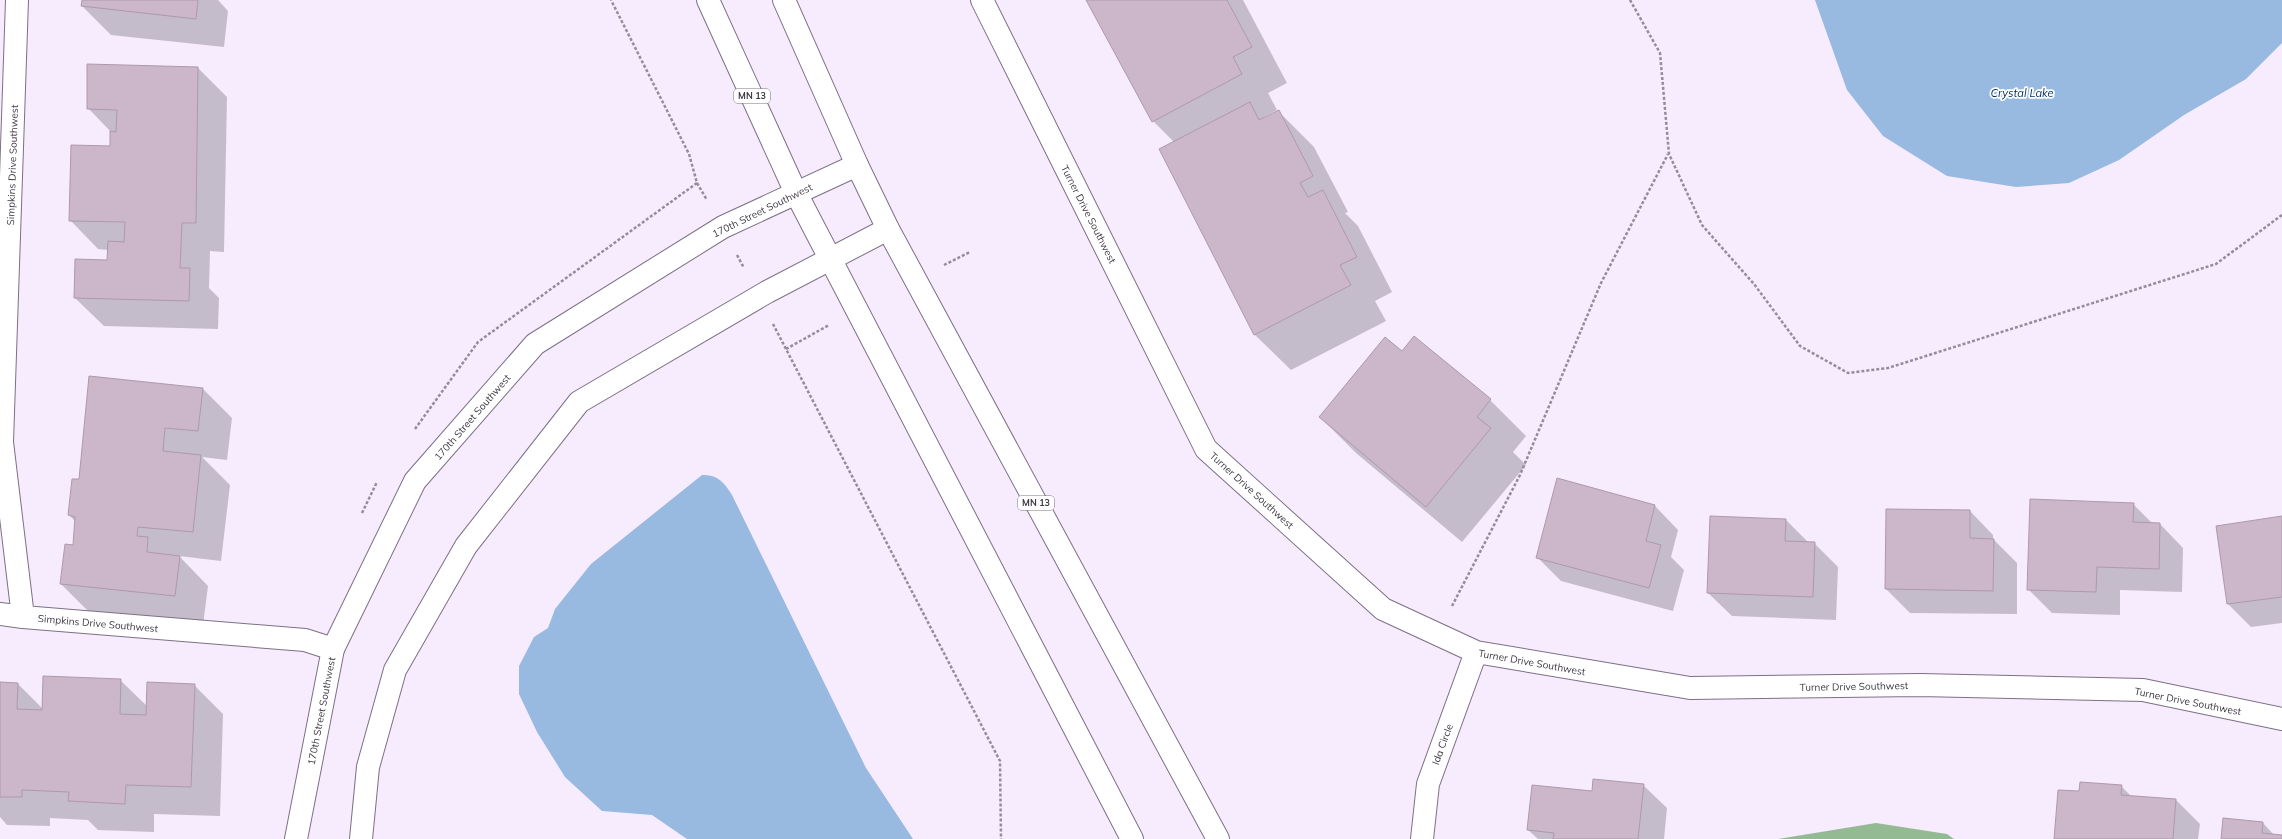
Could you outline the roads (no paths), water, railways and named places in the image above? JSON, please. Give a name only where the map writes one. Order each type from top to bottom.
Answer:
[{"type":"street","name":"Simpkins Drive Southwest","points":[[17,0],[7,83],[2,442],[23,617],[305,640],[333,649]]},
{"type":"street","name":"MN 13","points":[[708,0],[796,193],[1132,839]]},
{"type":"street","name":"MN 13","points":[[784,0],[857,165],[888,229],[1218,839]]},
{"type":"street","name":"Turner Drive Southwest","points":[[982,0],[1206,449],[1383,609],[1476,652],[1690,688],[1920,685],[2143,690],[2282,719]]},
{"type":"street","name":"170th Street Southwest","points":[[296,839],[333,649],[415,481],[535,344],[722,227],[857,165]]},
{"type":"street","points":[[361,839],[368,767],[395,670],[466,546],[579,402],[759,297],[888,229]]},
{"type":"street","points":[[0,614],[23,617]]},
{"type":"street","name":"Ida Circle","points":[[1422,839],[1428,784],[1476,652]]},
{"type":"water","name":"Crystal Lake","points":[[1815,0],[2282,0],[2282,43],[2246,79],[2184,115],[2119,160],[2069,183],[2016,187],[1947,176],[1883,136],[1847,90]]},
{"type":"water","points":[[702,475],[712,476],[720,480],[732,495],[866,768],[913,839],[687,839],[652,815],[602,811],[565,777],[537,732],[519,694],[519,666],[534,637],[548,628],[555,609],[591,564]]}]
